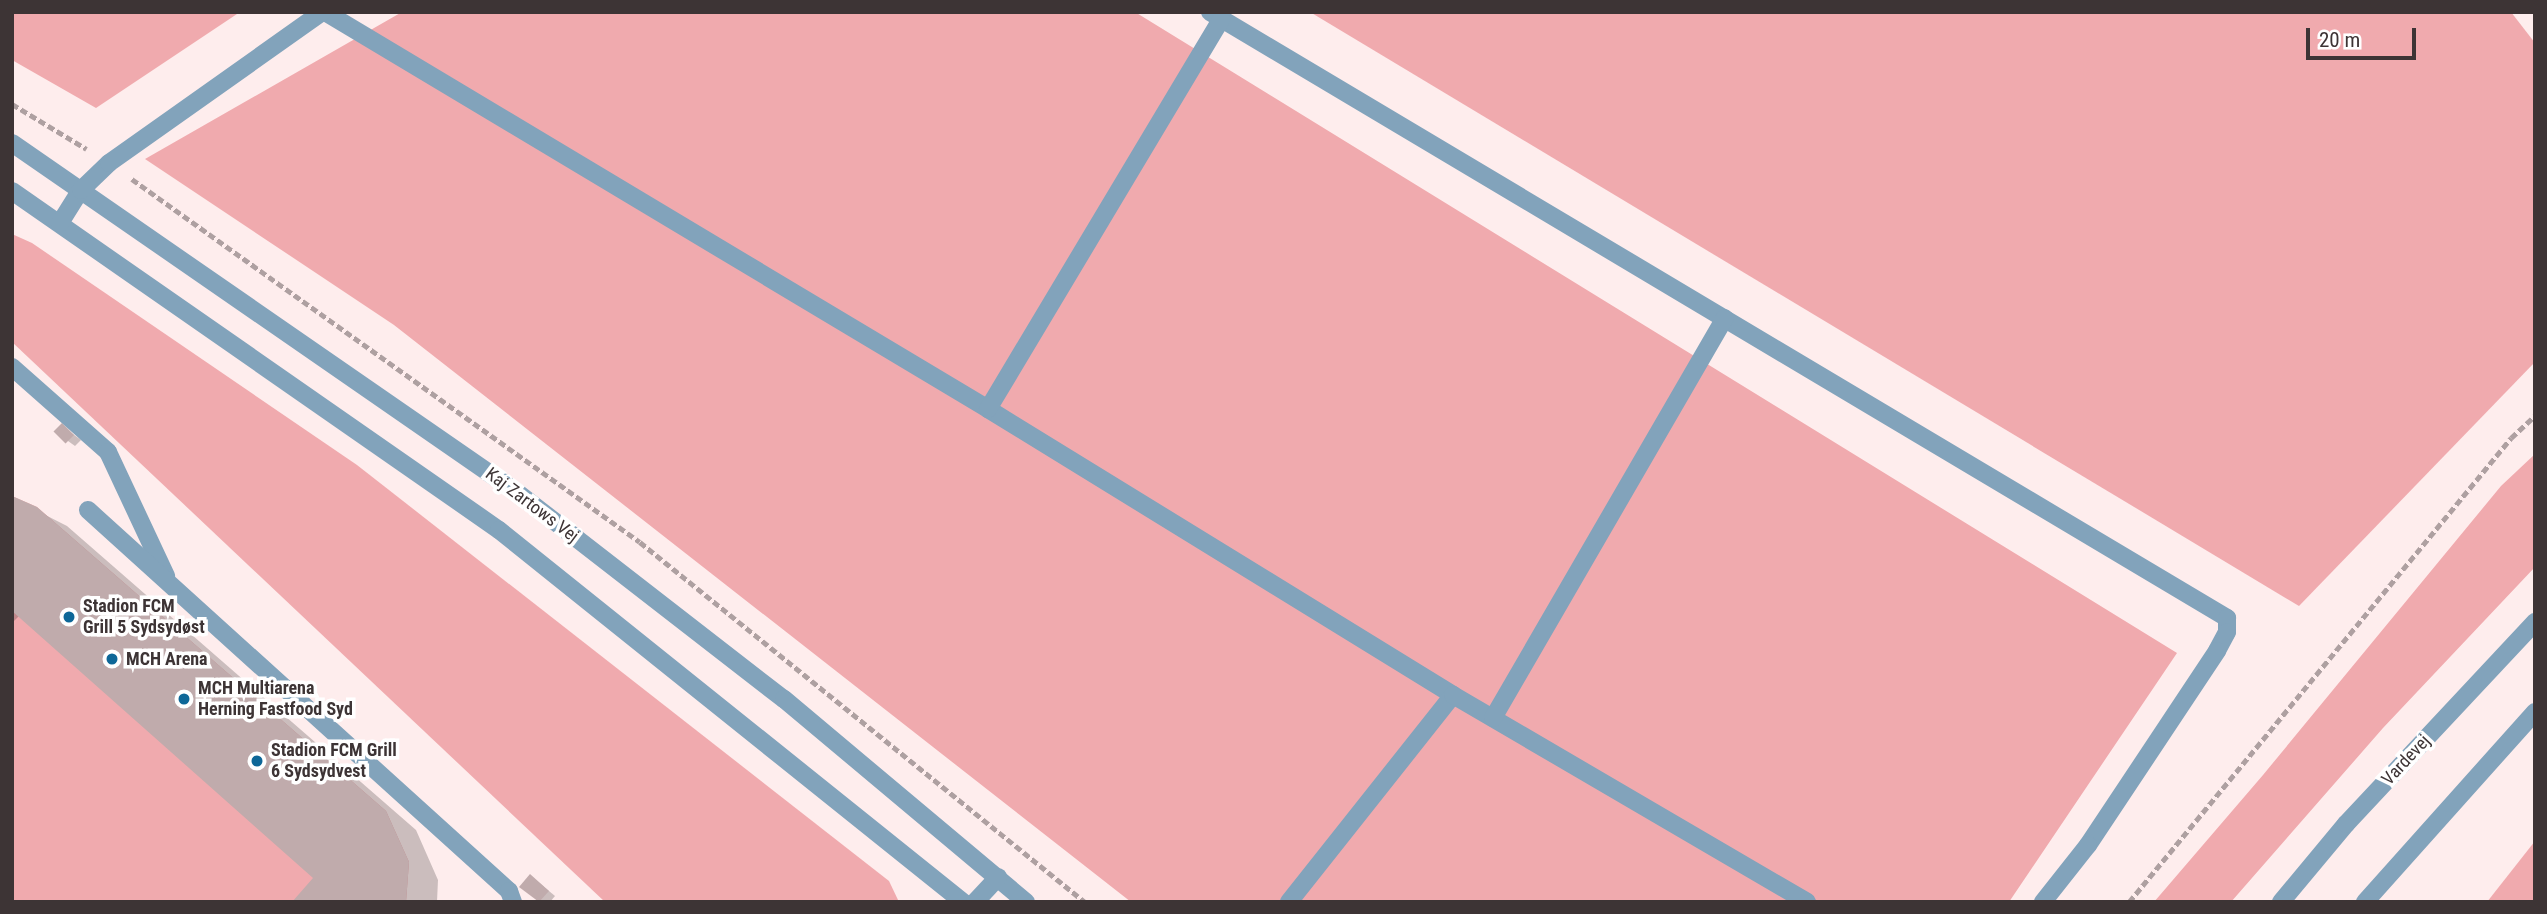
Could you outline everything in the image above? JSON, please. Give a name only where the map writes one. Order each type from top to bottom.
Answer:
[{"type":"street","points":[[60,223],[81,190],[108,163],[324,12],[988,409],[1453,695],[1807,902]]},
{"type":"street","points":[[988,409],[1216,16],[2227,618],[2227,632],[2217,652],[2088,845],[2043,902]]},
{"type":"street","name":"Kaj Zartows Vej","points":[[12,143],[517,493],[784,699],[1026,902]]},
{"type":"street","points":[[12,191],[499,530],[962,902]]},
{"type":"street","points":[[1493,718],[1726,318]]},
{"type":"street","points":[[12,367],[108,452],[169,582]]},
{"type":"street","points":[[88,510],[509,891],[513,902]]},
{"type":"street","name":"Vardevej","points":[[2281,902],[2346,824],[2535,622]]},
{"type":"street","points":[[1289,902],[1453,695]]},
{"type":"street","points":[[2365,902],[2535,712]]},
{"type":"street","points":[[975,902],[998,877]]},
{"type":"path","points":[[2129,902],[2511,438],[2535,416]]},
{"type":"shaded area","points":[[12,12],[240,12],[96,108],[12,60]]},
{"type":"shaded area","points":[[402,12],[1135,12],[2177,653],[2009,902],[1131,902],[394,325],[145,159]]},
{"type":"shaded area","points":[[1310,12],[2511,12],[2535,43],[2535,362],[2299,606]]},
{"type":"shaded area","points":[[12,234],[32,243],[357,465],[889,881],[899,902],[605,902],[12,342]]},
{"type":"shaded area","points":[[2535,454],[2535,567],[2383,728],[2231,902],[2154,902],[2263,775],[2501,486]]},
{"type":"shaded area","name":"MCH Arena","points":[[12,496],[37,507],[386,811],[409,862],[406,902],[12,902]]},
{"type":"shaded area","points":[[2535,841],[2535,902],[2487,902]]},
{"type":"building","points":[[62,423],[74,435],[66,444],[54,431]]},
{"type":"building","points":[[12,496],[37,507],[386,811],[409,862],[406,902],[292,902],[313,878],[12,611]]},
{"type":"building","points":[[530,874],[549,891],[539,902],[519,887]]},
{"type":"place","name":"Stadion FCM Grill 5 Sydsydøst","points":[[69,617]]},
{"type":"place","name":"MCH Arena","points":[[112,659]]},
{"type":"place","name":"MCH Multiarena Herning Fastfood Syd","points":[[184,699]]},
{"type":"place","name":"Stadion FCM Grill 6 Sydsydvest","points":[[257,761]]}]
